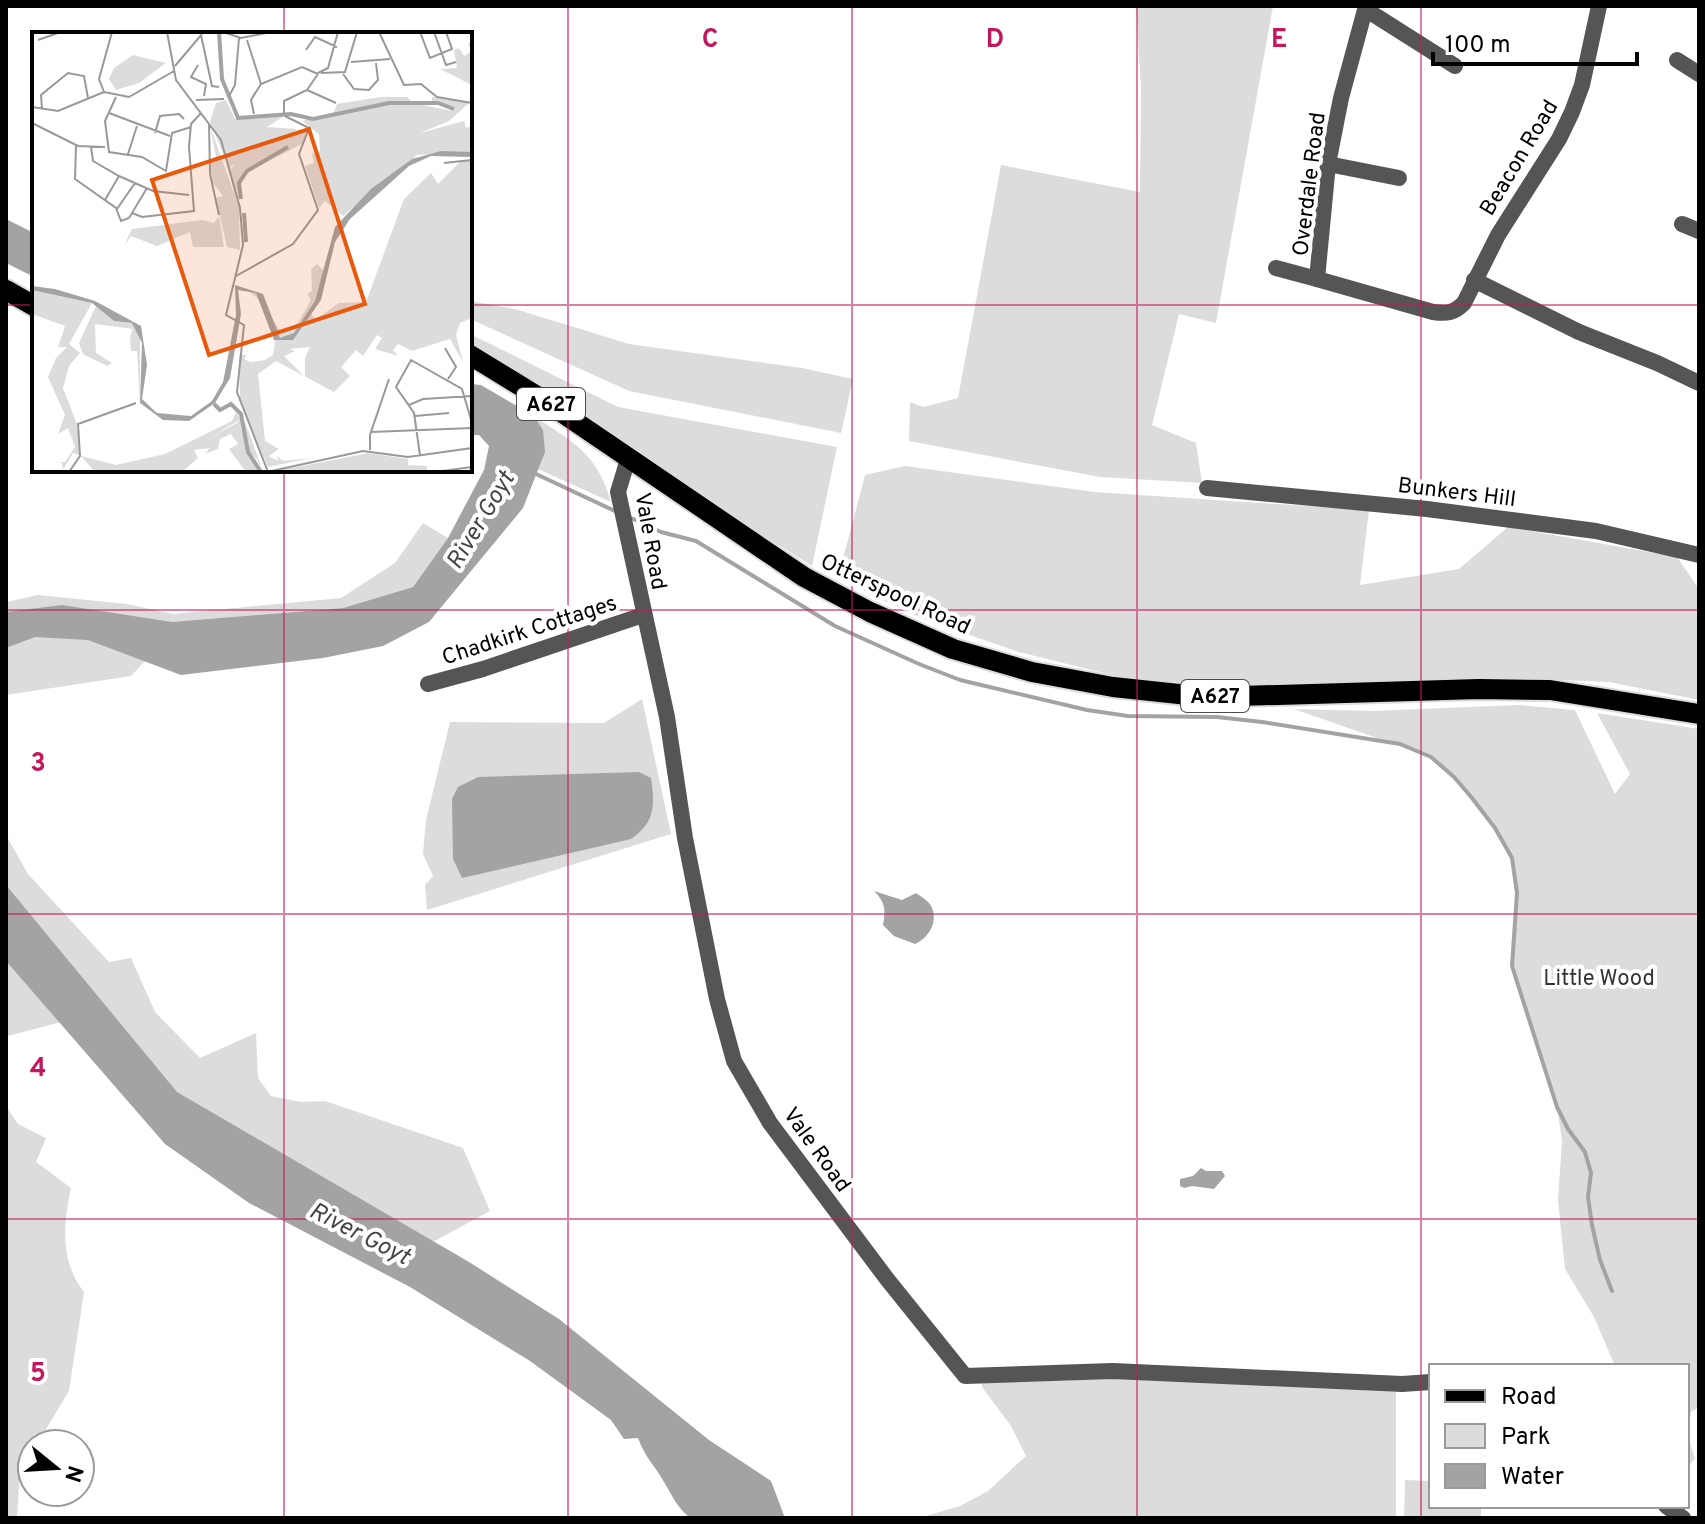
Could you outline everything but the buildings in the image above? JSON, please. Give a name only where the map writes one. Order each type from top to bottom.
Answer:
[{"type":"main road","points":[[6,290],[32,305]]},
{"type":"main road","name":"Otterspool Road","points":[[472,356],[542,399],[804,577],[870,612],[953,649],[1032,672],[1113,687],[1207,697],[1479,689],[1550,690],[1699,714]]},
{"type":"street","name":"Beacon Road","points":[[1474,280],[1572,112],[1582,85],[1598,6]]},
{"type":"street","name":"Overdale Road","points":[[1366,8],[1341,98],[1328,164],[1317,279],[1447,314],[1464,303],[1474,280]]},
{"type":"street","points":[[1366,8],[1455,66]]},
{"type":"street","points":[[1677,60],[1699,74]]},
{"type":"street","points":[[1328,164],[1399,178]]},
{"type":"street","points":[[1682,224],[1699,231]]},
{"type":"street","points":[[1276,268],[1317,279]]},
{"type":"street","points":[[1474,280],[1579,332],[1699,383]]},
{"type":"street","name":"Vale Road","points":[[628,459],[618,492],[667,717],[696,897],[717,999],[734,1061],[770,1123],[887,1279],[965,1376],[1113,1371],[1402,1384],[1429,1382]]},
{"type":"street","name":"Bunkers Hill","points":[[1207,488],[1427,509],[1596,531],[1699,555]]},
{"type":"street","name":"Chadkirk Cottages","points":[[428,684],[483,669],[643,615]]},
{"type":"green space","points":[[1136,6],[1273,6],[1216,323],[1179,314],[1152,425],[1196,443],[1202,483],[1100,477],[909,441],[910,402],[923,407],[958,398],[1001,165],[1140,192],[1141,89]]},
{"type":"green space","points":[[472,301],[515,309],[629,344],[802,368],[853,379],[841,433],[629,391],[472,320]]},
{"type":"green space","points":[[472,335],[618,407],[837,447],[812,566],[472,351]]},
{"type":"green space","points":[[534,416],[572,442],[591,460],[611,502],[538,469],[543,442]]},
{"type":"green space","points":[[905,466],[1095,492],[1369,510],[1360,585],[1459,569],[1508,527],[1677,557],[1699,589],[1699,700],[1609,682],[1507,678],[1225,688],[1140,682],[1019,652],[923,619],[838,578],[865,475]]},
{"type":"green space","points":[[423,523],[448,538],[413,587],[343,608],[172,622],[160,645],[131,676],[6,695],[6,602],[38,595],[127,604],[173,614],[341,598],[395,563]]},
{"type":"green space","points":[[642,699],[671,834],[427,910],[425,885],[433,876],[423,854],[426,820],[450,722],[604,723]]},
{"type":"green space","name":"Little Wood","points":[[1518,705],[1575,710],[1615,794],[1630,774],[1597,713],[1699,729],[1699,1407],[1691,1412],[1689,1428],[1689,1364],[1614,1364],[1594,1317],[1565,1269],[1558,1200],[1562,1141],[1557,1107],[1512,966],[1517,893],[1512,858],[1495,828],[1472,798],[1431,757],[1294,709],[1373,711]]},
{"type":"green space","points":[[6,835],[28,874],[109,962],[131,958],[155,1012],[200,1058],[256,1033],[258,1078],[271,1096],[301,1102],[325,1101],[463,1148],[490,1211],[407,1256],[325,1217],[80,1017],[8,1036],[6,1070]]},
{"type":"green space","points":[[6,1106],[18,1124],[46,1138],[36,1162],[71,1188],[65,1229],[67,1255],[84,1292],[69,1391],[47,1428],[16,1428],[17,1518],[6,1518]]},
{"type":"green space","points":[[1148,1378],[1396,1392],[1396,1518],[919,1518],[960,1506],[988,1491],[1026,1456],[1011,1426],[982,1383]]},
{"type":"green space","name":"Little Wood","points":[[1689,1439],[1695,1459],[1689,1465]]},
{"type":"green space","points":[[1405,1480],[1429,1481],[1429,1508],[1481,1508],[1481,1518],[1404,1518]]},
{"type":"water","points":[[6,219],[32,232],[32,276],[6,263]]},
{"type":"water","name":"River Goyt","points":[[472,384],[481,385],[534,416],[543,430],[545,452],[523,508],[429,622],[383,646],[323,658],[181,675],[88,640],[35,637],[6,648],[6,612],[62,605],[172,622],[343,608],[413,587],[448,538],[484,470],[489,446],[479,435],[472,435]]},
{"type":"water","points":[[639,772],[651,778],[653,805],[649,820],[631,839],[462,878],[453,859],[452,799],[458,787],[478,777]]},
{"type":"water","name":"River Goyt","points":[[6,885],[177,1092],[469,1262],[559,1319],[709,1440],[771,1481],[785,1518],[690,1518],[675,1501],[638,1438],[624,1439],[611,1420],[530,1361],[410,1287],[249,1203],[165,1144],[6,961]]},
{"type":"water","points":[[874,891],[902,900],[916,893],[924,899],[930,904],[934,917],[928,933],[915,944],[894,936],[883,925],[884,906]]},
{"type":"water","points":[[1201,1168],[1222,1171],[1225,1176],[1214,1189],[1180,1186],[1180,1179],[1193,1176]]},
{"type":"waterway","points":[[536,474],[617,512]]},
{"type":"waterway","points":[[629,517],[661,532],[696,541],[835,626],[960,680],[1087,710],[1128,716],[1217,717],[1262,722],[1400,744],[1431,757],[1472,798],[1495,828],[1512,858],[1517,893],[1512,966],[1557,1107],[1585,1152],[1591,1173],[1588,1197],[1592,1225],[1600,1260],[1612,1291]]}]
